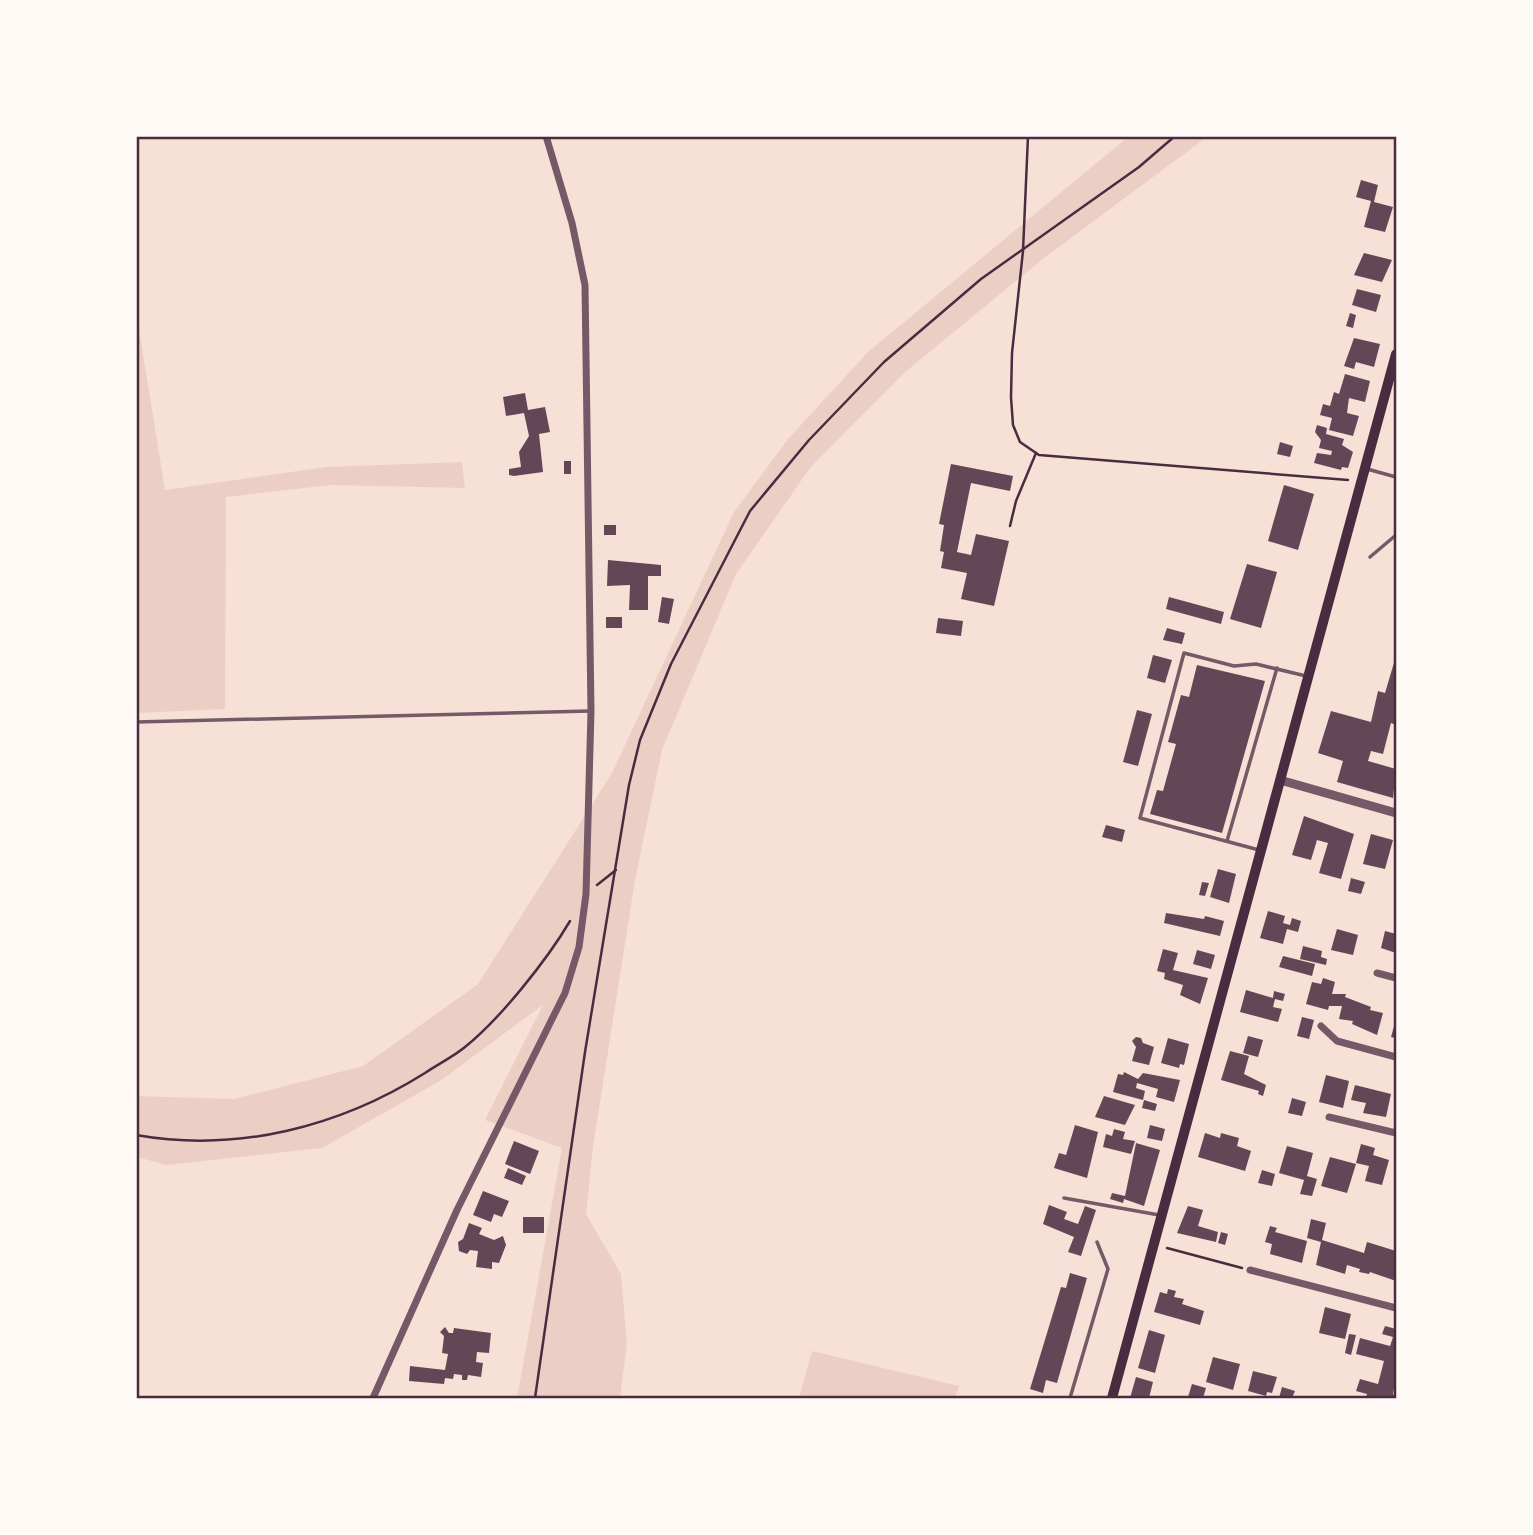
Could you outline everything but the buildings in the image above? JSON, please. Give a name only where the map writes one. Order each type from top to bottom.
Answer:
[{"type":"main road","points":[[1112,1398],[1396,354]]},
{"type":"street","points":[[373,1398],[457,1210],[565,993],[579,947],[586,894],[590,711],[585,285],[572,223],[546,136]]},
{"type":"street","points":[[1280,780],[1396,813]]},
{"type":"street","points":[[1377,973],[1396,978]]},
{"type":"street","points":[[1321,1026],[1336,1041],[1396,1057]]},
{"type":"street","points":[[1329,1117],[1396,1133]]},
{"type":"street","points":[[1250,1270],[1396,1308]]},
{"type":"lane","points":[[1366,468],[1396,477]]},
{"type":"lane","points":[[1370,557],[1396,535]]},
{"type":"lane","points":[[1261,851],[1140,818],[1184,653],[1234,666],[1256,664],[1308,677]]},
{"type":"lane","points":[[1227,842],[1277,668]]},
{"type":"lane","points":[[136,722],[590,711]]},
{"type":"lane","points":[[1063,1198],[1161,1215]]},
{"type":"lane","points":[[1070,1398],[1108,1269],[1097,1242]]},
{"type":"path","points":[[1028,136],[1023,251],[1012,353],[1013,425],[1020,442],[1036,453],[1093,461],[1362,481]]},
{"type":"path","points":[[536,1398],[585,1052],[629,785],[654,703],[671,664],[750,511],[809,440],[884,362],[981,279],[1023,251],[1175,136]]},
{"type":"path","points":[[1010,526],[1016,501],[1036,453]]},
{"type":"path","points":[[586,894],[617,870]]},
{"type":"path","points":[[136,1135],[171,1141],[231,1139],[285,1132],[323,1123],[391,1094],[465,1047],[516,993],[574,915]]},
{"type":"path","points":[[1154,1244],[1250,1270]]},
{"type":"shaded area","points":[[1128,137],[1207,137],[1044,258],[904,373],[810,468],[736,574],[662,750],[635,880],[593,1147],[586,1214],[621,1274],[627,1344],[620,1398],[517,1398],[562,1148],[485,1120],[543,1005],[440,1081],[322,1148],[166,1165],[137,1157],[136,1096],[234,1099],[363,1066],[478,984],[612,773],[734,512],[788,439],[868,352]]},
{"type":"shaded area","points":[[137,317],[165,490],[326,467],[462,462],[465,488],[331,485],[226,497],[225,709],[137,713]]},
{"type":"shaded area","points":[[812,1351],[959,1386],[955,1398],[799,1398]]}]
